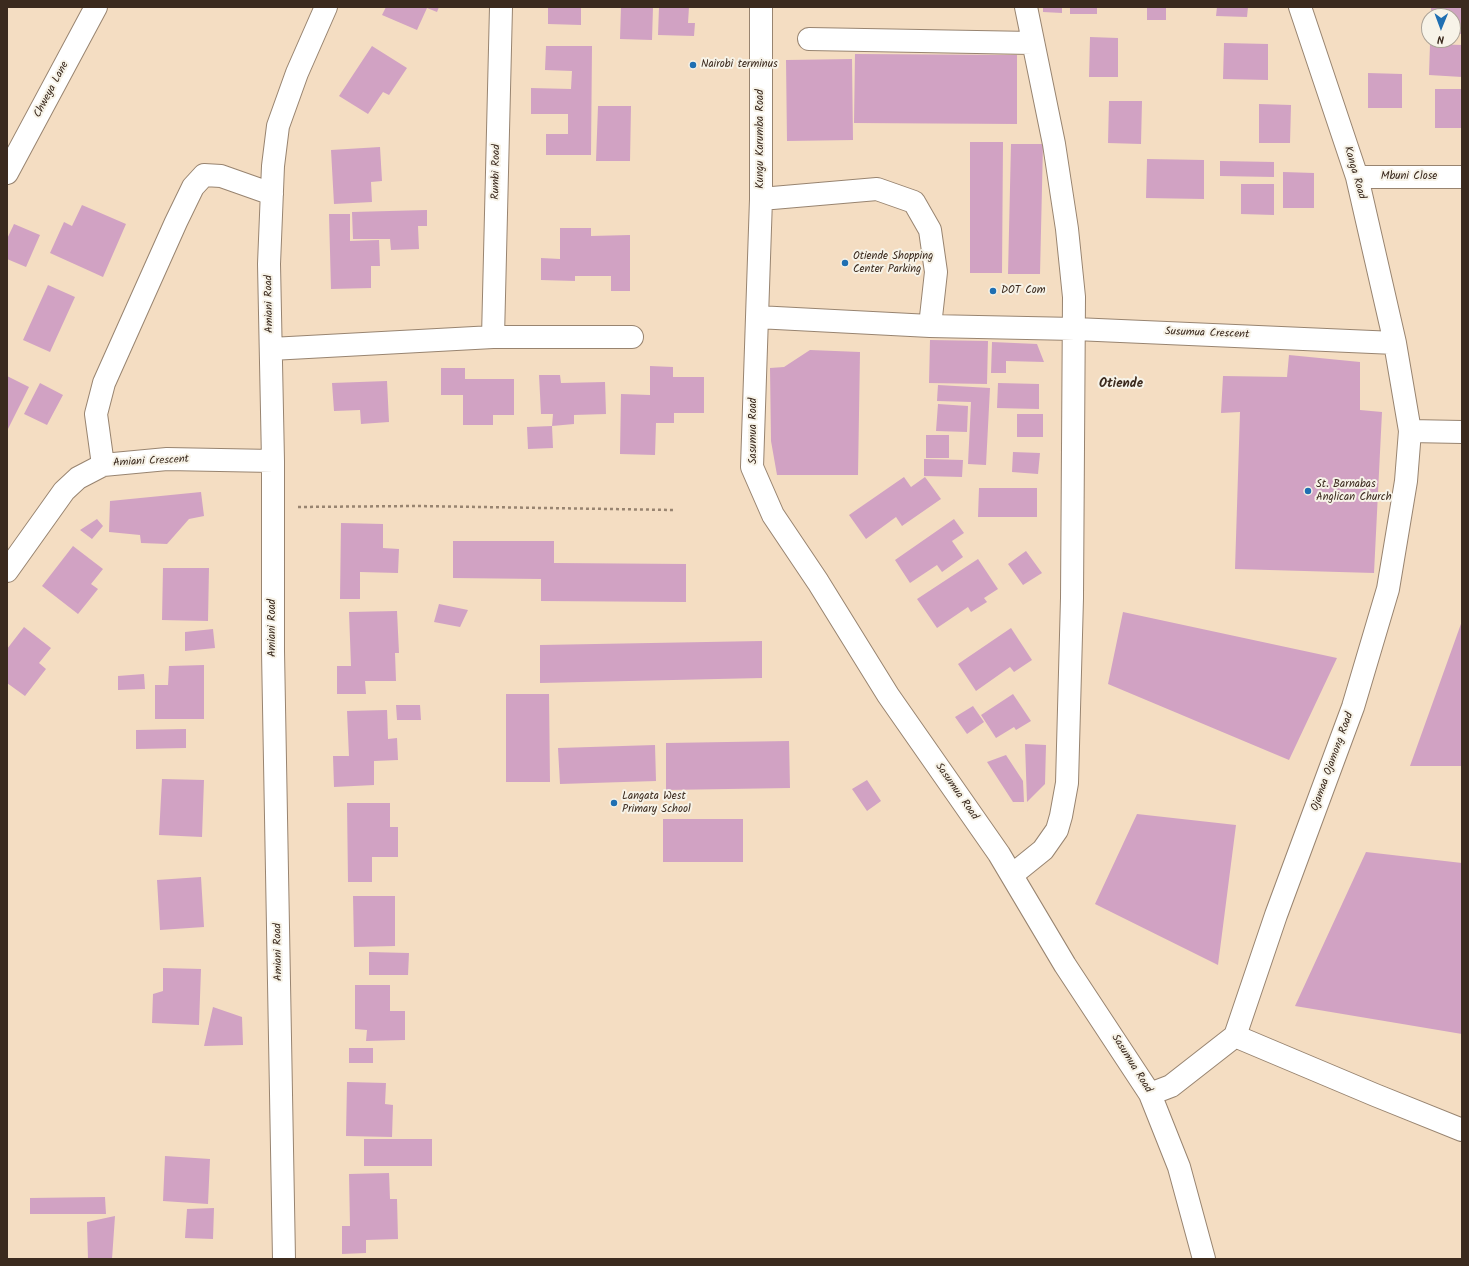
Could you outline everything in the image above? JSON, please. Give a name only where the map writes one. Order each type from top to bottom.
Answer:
[{"type":"street","name":"Chweya Lane","points":[[7,174],[96,7]]},
{"type":"street","name":"Amiani Road","points":[[284,1259],[273,651],[273,461],[269,264],[272,166],[278,126],[297,73],[326,7]]},
{"type":"street","name":"Rumbi Road","points":[[493,338],[501,7]]},
{"type":"street","name":"Kungu Karumba Road","points":[[757,317],[761,199],[761,7]]},
{"type":"street","points":[[1012,875],[1043,850],[1057,830],[1062,816],[1067,783],[1072,598],[1074,297],[1067,229],[1054,144],[1032,43],[1026,7]]},
{"type":"street","name":"Kanga Road","points":[[1300,7],[1357,177],[1395,343]]},
{"type":"street","points":[[809,39],[1032,43]]},
{"type":"street","points":[[103,465],[96,414],[104,383],[176,222],[194,187],[204,175],[221,176],[272,194]]},
{"type":"street","name":"Mbuni Close","points":[[1357,177],[1462,177]]},
{"type":"street","points":[[761,199],[877,189],[914,202],[930,230],[936,272],[930,326]]},
{"type":"street","name":"Susumua Crescent","points":[[757,317],[930,326],[1074,329],[1395,343]]},
{"type":"street","name":"Sasumua Road","points":[[757,317],[752,467],[773,515],[818,582],[888,695],[1012,875],[1065,965],[1150,1094],[1180,1167],[1204,1259]]},
{"type":"street","points":[[271,349],[493,338],[632,337]]},
{"type":"street","points":[[1395,343],[1410,431],[1462,432]]},
{"type":"street","name":"Ojamaa Ojamong Road","points":[[1235,1036],[1276,915],[1353,707],[1386,596],[1406,481],[1410,431]]},
{"type":"street","name":"Amiani Crescent","points":[[7,571],[64,491],[78,478],[103,465],[167,459],[273,461]]},
{"type":"street","points":[[1150,1094],[1171,1086],[1235,1036],[1462,1130]]},
{"type":"path","points":[[273,508],[417,506],[674,510]]},
{"type":"building","points":[[386,7],[439,7],[437,12],[427,8],[417,30],[382,15]]},
{"type":"building","points":[[548,7],[581,7],[581,25],[548,24]]},
{"type":"building","points":[[621,7],[653,7],[652,40],[620,39]]},
{"type":"building","points":[[659,7],[689,7],[688,23],[695,23],[694,36],[658,35]]},
{"type":"building","points":[[1043,7],[1062,7],[1062,13],[1043,12]]},
{"type":"building","points":[[1070,7],[1097,7],[1097,14],[1070,14]]},
{"type":"building","points":[[1147,7],[1166,7],[1166,20],[1147,20]]},
{"type":"building","points":[[1217,7],[1248,7],[1247,17],[1216,16]]},
{"type":"building","points":[[1462,7],[1462,34],[1461,8],[1431,8]]},
{"type":"building","points":[[1090,37],[1118,38],[1118,77],[1089,77]]},
{"type":"building","points":[[1224,43],[1268,44],[1268,80],[1223,79]]},
{"type":"building","points":[[1462,45],[1462,77],[1429,75],[1430,48],[1461,48]]},
{"type":"building","points":[[372,46],[407,68],[389,95],[383,92],[368,114],[339,96]]},
{"type":"building","points":[[546,46],[592,46],[591,155],[546,155],[546,134],[568,134],[568,114],[531,114],[531,88],[571,89],[572,71],[545,70]]},
{"type":"building","points":[[855,54],[1017,55],[1017,124],[854,123]]},
{"type":"building","points":[[852,59],[853,140],[787,141],[786,60]]},
{"type":"building","points":[[1368,73],[1402,74],[1402,108],[1368,108]]},
{"type":"building","points":[[1435,89],[1462,89],[1462,128],[1435,128]]},
{"type":"building","points":[[1109,101],[1142,101],[1141,144],[1108,143]]},
{"type":"building","points":[[1259,104],[1291,105],[1290,143],[1259,143]]},
{"type":"building","points":[[598,106],[631,106],[630,161],[596,161]]},
{"type":"building","points":[[970,142],[1003,142],[1002,273],[970,273]]},
{"type":"building","points":[[1011,144],[1043,144],[1040,274],[1008,274]]},
{"type":"building","points":[[380,147],[382,181],[371,182],[372,202],[334,204],[331,150]]},
{"type":"building","points":[[1147,159],[1204,160],[1204,199],[1146,198]]},
{"type":"building","points":[[1220,161],[1274,162],[1274,177],[1220,176]]},
{"type":"building","points":[[1283,172],[1314,173],[1314,208],[1283,208]]},
{"type":"building","points":[[1241,184],[1274,184],[1274,215],[1241,214]]},
{"type":"building","points":[[82,205],[126,224],[103,277],[50,253],[64,222],[72,226]]},
{"type":"building","points":[[427,210],[427,226],[418,226],[419,249],[391,250],[390,239],[353,239],[352,212]]},
{"type":"building","points":[[329,214],[350,214],[350,241],[379,240],[380,266],[371,266],[371,288],[331,289]]},
{"type":"building","points":[[14,224],[40,235],[26,267],[7,259],[7,239]]},
{"type":"building","points":[[560,228],[591,228],[591,236],[630,235],[630,291],[611,291],[611,276],[575,276],[575,281],[541,280],[541,258],[560,259]]},
{"type":"building","points":[[48,285],[75,297],[50,352],[23,340]]},
{"type":"building","points":[[930,340],[988,341],[987,384],[929,383]]},
{"type":"building","points":[[992,342],[1037,344],[1044,362],[1006,361],[1006,373],[991,373]]},
{"type":"building","points":[[810,350],[860,352],[858,475],[777,475],[771,441],[770,368],[784,367]]},
{"type":"building","name":"St. Barnabas Anglican Church","points":[[1289,355],[1360,362],[1360,410],[1382,412],[1374,573],[1235,569],[1240,412],[1221,413],[1223,376],[1287,377]]},
{"type":"building","points":[[650,366],[673,367],[673,377],[704,377],[704,413],[674,413],[674,423],[656,423],[655,455],[620,454],[621,394],[650,395]]},
{"type":"building","points":[[441,368],[465,368],[465,379],[514,379],[514,415],[493,415],[493,425],[463,425],[463,395],[441,395]]},
{"type":"building","points":[[539,375],[560,375],[561,383],[605,382],[606,414],[574,415],[574,424],[552,426],[553,414],[541,414]]},
{"type":"building","points":[[7,376],[29,387],[7,431]]},
{"type":"building","points":[[387,381],[389,422],[361,424],[360,410],[334,411],[332,383]]},
{"type":"building","points":[[40,383],[63,395],[47,425],[24,414]]},
{"type":"building","points":[[998,383],[1039,384],[1039,409],[997,408]]},
{"type":"building","points":[[938,385],[990,388],[986,465],[968,464],[971,402],[937,401]]},
{"type":"building","points":[[938,404],[968,406],[967,432],[936,431]]},
{"type":"building","points":[[1017,414],[1043,414],[1043,437],[1017,437]]},
{"type":"building","points":[[552,426],[553,448],[528,449],[527,427]]},
{"type":"building","points":[[926,435],[949,435],[949,458],[926,458]]},
{"type":"building","points":[[1013,452],[1040,453],[1038,474],[1012,472]]},
{"type":"building","points":[[924,459],[963,460],[962,477],[924,476]]},
{"type":"building","points":[[904,477],[911,487],[925,477],[941,499],[902,526],[896,517],[866,539],[849,515]]},
{"type":"building","points":[[979,488],[1037,488],[1037,517],[978,517]]},
{"type":"building","points":[[201,492],[204,516],[189,519],[167,544],[141,543],[140,535],[109,532],[110,501]]},
{"type":"building","points":[[97,519],[103,526],[92,539],[80,530]]},
{"type":"building","points":[[954,519],[964,533],[952,541],[963,557],[942,572],[937,565],[910,583],[895,560]]},
{"type":"building","points":[[341,523],[383,524],[383,548],[399,549],[398,573],[360,572],[360,599],[340,599]]},
{"type":"building","points":[[453,541],[554,541],[554,563],[686,564],[686,602],[541,601],[541,579],[453,578]]},
{"type":"building","points":[[73,546],[103,569],[91,584],[98,589],[78,614],[42,586]]},
{"type":"building","points":[[1026,551],[1042,573],[1023,585],[1008,564]]},
{"type":"building","points":[[978,559],[998,589],[984,598],[987,602],[971,612],[968,607],[937,628],[917,599]]},
{"type":"building","points":[[163,568],[209,568],[208,621],[162,620]]},
{"type":"building","points":[[439,604],[468,610],[460,627],[434,622]]},
{"type":"building","points":[[397,611],[399,653],[395,653],[396,681],[365,681],[366,694],[337,694],[337,666],[351,666],[349,612]]},
{"type":"building","points":[[1123,612],[1337,658],[1289,760],[1108,684]]},
{"type":"building","points":[[1462,621],[1462,766],[1410,766]]},
{"type":"building","points":[[24,627],[51,648],[39,663],[46,669],[25,696],[7,683],[7,649]]},
{"type":"building","points":[[1011,628],[1032,660],[1014,672],[1010,667],[976,691],[958,664]]},
{"type":"building","points":[[213,629],[215,648],[185,651],[185,632]]},
{"type":"building","points":[[762,641],[762,678],[540,683],[540,645]]},
{"type":"building","points":[[204,665],[204,719],[155,719],[155,685],[168,685],[169,666]]},
{"type":"building","points":[[144,674],[145,689],[118,690],[118,676]]},
{"type":"building","points":[[506,694],[549,694],[550,782],[506,782]]},
{"type":"building","points":[[1013,694],[1031,721],[1016,730],[1014,727],[996,738],[981,715]]},
{"type":"building","points":[[396,705],[420,705],[421,720],[397,720]]},
{"type":"building","points":[[973,706],[984,722],[967,734],[955,717]]},
{"type":"building","points":[[387,710],[388,739],[397,738],[398,760],[374,761],[374,785],[334,787],[333,756],[349,756],[347,711]]},
{"type":"building","points":[[186,729],[186,748],[136,749],[136,730]]},
{"type":"building","points":[[789,741],[790,788],[666,790],[666,743]]},
{"type":"building","points":[[1025,744],[1046,745],[1045,784],[1027,802]]},
{"type":"building","points":[[655,745],[656,781],[560,784],[558,748]]},
{"type":"building","points":[[1006,755],[1023,781],[1024,802],[1013,802],[987,762]]},
{"type":"building","points":[[162,779],[204,780],[202,837],[159,835]]},
{"type":"building","points":[[867,780],[881,801],[867,811],[852,789]]},
{"type":"building","points":[[347,803],[390,803],[390,827],[398,827],[398,857],[372,857],[372,882],[348,882]]},
{"type":"building","points":[[1137,814],[1236,825],[1218,965],[1095,904]]},
{"type":"building","points":[[663,819],[743,819],[743,862],[663,862]]},
{"type":"building","points":[[1366,852],[1462,863],[1462,1034],[1295,1006]]},
{"type":"building","points":[[201,877],[204,927],[160,930],[157,880]]},
{"type":"building","points":[[353,896],[395,896],[395,946],[354,947]]},
{"type":"building","points":[[369,952],[409,953],[408,975],[369,975]]},
{"type":"building","points":[[163,968],[201,969],[199,1025],[152,1023],[153,994],[163,991]]},
{"type":"building","points":[[355,985],[390,985],[390,1011],[405,1011],[405,1040],[366,1041],[367,1030],[355,1029]]},
{"type":"building","points":[[213,1007],[242,1017],[243,1045],[204,1046]]},
{"type":"building","points":[[349,1048],[373,1048],[373,1063],[349,1063]]},
{"type":"building","points":[[347,1082],[386,1083],[385,1104],[393,1105],[392,1137],[346,1136]]},
{"type":"building","points":[[364,1139],[432,1139],[432,1166],[364,1166]]},
{"type":"building","points":[[165,1156],[210,1159],[208,1204],[163,1201]]},
{"type":"building","points":[[389,1173],[390,1199],[397,1199],[398,1239],[366,1240],[366,1253],[342,1254],[342,1226],[350,1226],[349,1174]]},
{"type":"building","points":[[105,1197],[106,1214],[30,1214],[30,1198]]},
{"type":"building","points":[[214,1208],[213,1239],[185,1238],[187,1209]]},
{"type":"building","points":[[115,1216],[112,1259],[88,1259],[87,1222]]},
{"type":"place","name":"Nairobi terminus","points":[[693,65]]},
{"type":"place","name":"Otiende Shopping Center Parking","points":[[845,263]]},
{"type":"place","name":"DOT Com","points":[[993,291]]},
{"type":"place","name":"St. Barnabas Anglican Church","points":[[1308,491]]},
{"type":"place","name":"Langata West Primary School","points":[[614,803]]},
{"type":"district","name":"Otiende","points":[[1121,385]]}]
